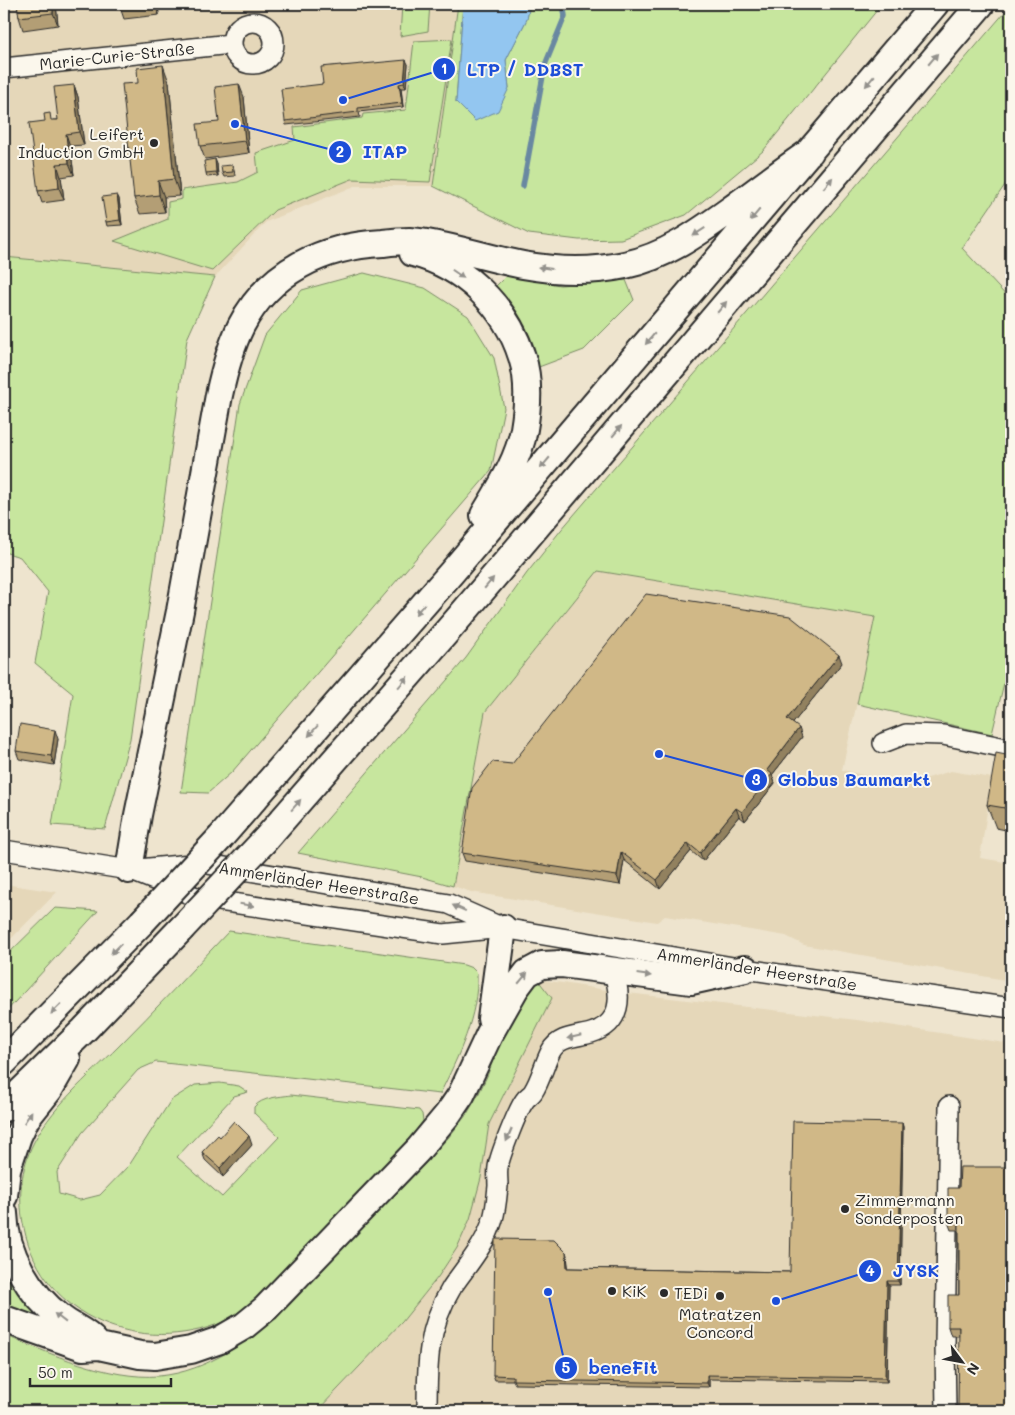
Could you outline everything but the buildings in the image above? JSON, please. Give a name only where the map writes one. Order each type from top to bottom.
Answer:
[{"type":"highway","points":[[4,1062],[142,922],[221,837],[452,572],[935,4]]},
{"type":"highway","points":[[4,1108],[84,1030],[264,841],[457,620],[980,4]]},
{"type":"highway","points":[[129,870],[138,815],[180,611],[219,394],[228,360],[241,326],[264,292],[296,266],[332,250],[363,244],[408,241],[456,249],[524,265],[563,270],[595,270],[625,265],[652,257],[676,246],[701,231],[810,152]]},
{"type":"highway","points":[[363,244],[397,249],[427,257],[455,271],[485,294],[507,323],[522,357],[527,390],[524,430],[510,470],[452,572]]},
{"type":"highway","points":[[489,1035],[503,928]]},
{"type":"highway","points":[[4,1319],[83,1347],[99,1346],[140,1356],[172,1354],[220,1340],[239,1330],[255,1318],[280,1295],[424,1143],[461,1095],[489,1035],[514,989],[527,973],[542,965],[562,964],[691,982],[745,969]]},
{"type":"highway","points":[[4,1196],[7,1170],[18,1136],[26,1119],[49,1090],[84,1030]]},
{"type":"highway","points":[[4,1212],[10,1244],[27,1282],[52,1311],[90,1336],[99,1346]]},
{"type":"street","name":"Marie-Curie-Straße","points":[[4,68],[231,44]]},
{"type":"street","points":[[883,743],[906,734],[943,736],[1011,749]]},
{"type":"street","name":"Ammerländer Heerstraße","points":[[4,850],[129,870],[199,898],[443,934],[503,928]]},
{"type":"street","name":"Ammerländer Heerstraße","points":[[129,870],[201,864],[449,904],[503,928],[745,969],[1011,1008]]},
{"type":"street","points":[[427,1411],[428,1352],[438,1314],[453,1286],[482,1246],[493,1219],[498,1186],[498,1167],[503,1150],[525,1100],[533,1093],[552,1049],[557,1042],[593,1032],[608,1024],[616,1009],[619,992],[613,971]]},
{"type":"street","points":[[946,1411],[945,1345],[949,1106]]},
{"type":"shaded area","points":[[4,4],[458,4],[433,186],[355,186],[266,222],[215,277],[4,257]]},
{"type":"shaded area","points":[[598,571],[876,617],[842,770],[875,778],[918,781],[951,771],[992,778],[980,858],[1011,863],[1011,981],[804,945],[786,936],[665,916],[657,922],[471,892],[453,886],[485,712]]},
{"type":"shaded area","points":[[4,884],[57,892],[4,946]]},
{"type":"shaded area","points":[[537,979],[619,992],[857,1020],[1011,1044],[1011,1411],[317,1411],[402,1322],[438,1277],[481,1178],[489,1124],[551,999]]},
{"type":"green space","points":[[402,4],[430,4],[428,31],[400,36]]},
{"type":"green space","points":[[458,4],[463,4],[456,102],[509,88],[506,60],[527,19],[530,4],[882,4],[763,151],[686,215],[621,239],[579,240],[529,234],[433,186]]},
{"type":"green space","points":[[1011,5],[1011,176],[962,248],[1011,301],[1011,653],[992,734],[857,704],[875,617],[598,571],[485,712],[453,886],[422,877],[298,853],[466,658],[527,573],[561,530]]},
{"type":"green space","points":[[452,39],[430,182],[352,179],[275,210],[212,271],[114,241],[168,219],[168,202],[182,199],[182,190],[238,182],[258,172],[256,153],[295,140],[294,127],[362,118],[363,114],[406,110],[414,41]]},
{"type":"green space","points":[[4,257],[215,277],[187,339],[130,739],[105,829],[52,825],[73,694],[35,663],[48,592],[20,557],[4,552]]},
{"type":"green space","points":[[364,273],[425,288],[468,316],[494,358],[504,408],[491,471],[232,772],[208,793],[181,792],[240,404],[265,335],[302,290]]},
{"type":"green space","points":[[506,276],[560,285],[626,280],[634,300],[584,350],[536,368],[522,321],[494,288]]},
{"type":"green space","points":[[55,908],[98,911],[4,1014],[4,958]]},
{"type":"green space","points":[[229,931],[464,965],[472,968],[477,973],[477,989],[471,1020],[460,1051],[440,1094],[156,1062],[138,1070],[82,1133],[57,1172],[59,1194],[80,1200],[100,1195],[130,1164],[171,1100],[195,1085],[220,1083],[239,1086],[248,1092],[234,1096],[177,1157],[222,1197],[279,1137],[254,1113],[254,1107],[266,1099],[291,1095],[419,1110],[423,1121],[385,1167],[272,1285],[248,1307],[223,1322],[192,1331],[160,1334],[129,1331],[100,1322],[74,1307],[52,1286],[35,1260],[22,1218],[21,1188],[24,1168],[38,1134],[58,1107]]},
{"type":"green space","points":[[537,979],[552,998],[489,1124],[481,1178],[470,1219],[457,1248],[438,1277],[402,1322],[317,1411],[4,1411],[4,1335],[100,1370],[120,1374],[159,1376],[195,1368],[212,1361],[245,1341],[275,1318],[448,1138],[467,1114],[487,1076],[514,1007]]},
{"type":"green space","points":[[4,1245],[56,1323],[4,1311]]},
{"type":"water","points":[[463,4],[530,4],[527,19],[506,60],[509,88],[498,111],[475,121],[456,102]]},
{"type":"waterway","points":[[523,186],[545,65],[565,16],[563,4]]},
{"type":"place","name":"LTP / DDBST","points":[[343,100]]},
{"type":"place","name":"ITAP","points":[[235,124]]},
{"type":"place","name":"Leifert Induction GmbH","points":[[154,143]]},
{"type":"place","name":"Globus Baumarkt","points":[[659,754]]},
{"type":"place","name":"Zimmermann Sonderposten","points":[[845,1209]]},
{"type":"place","name":"KiK","points":[[612,1291]]},
{"type":"place","name":"beneFit","points":[[548,1292]]},
{"type":"place","name":"TEDi","points":[[664,1293]]},
{"type":"place","name":"Matratzen Concord","points":[[720,1296]]},
{"type":"place","name":"JYSK","points":[[776,1301]]}]
